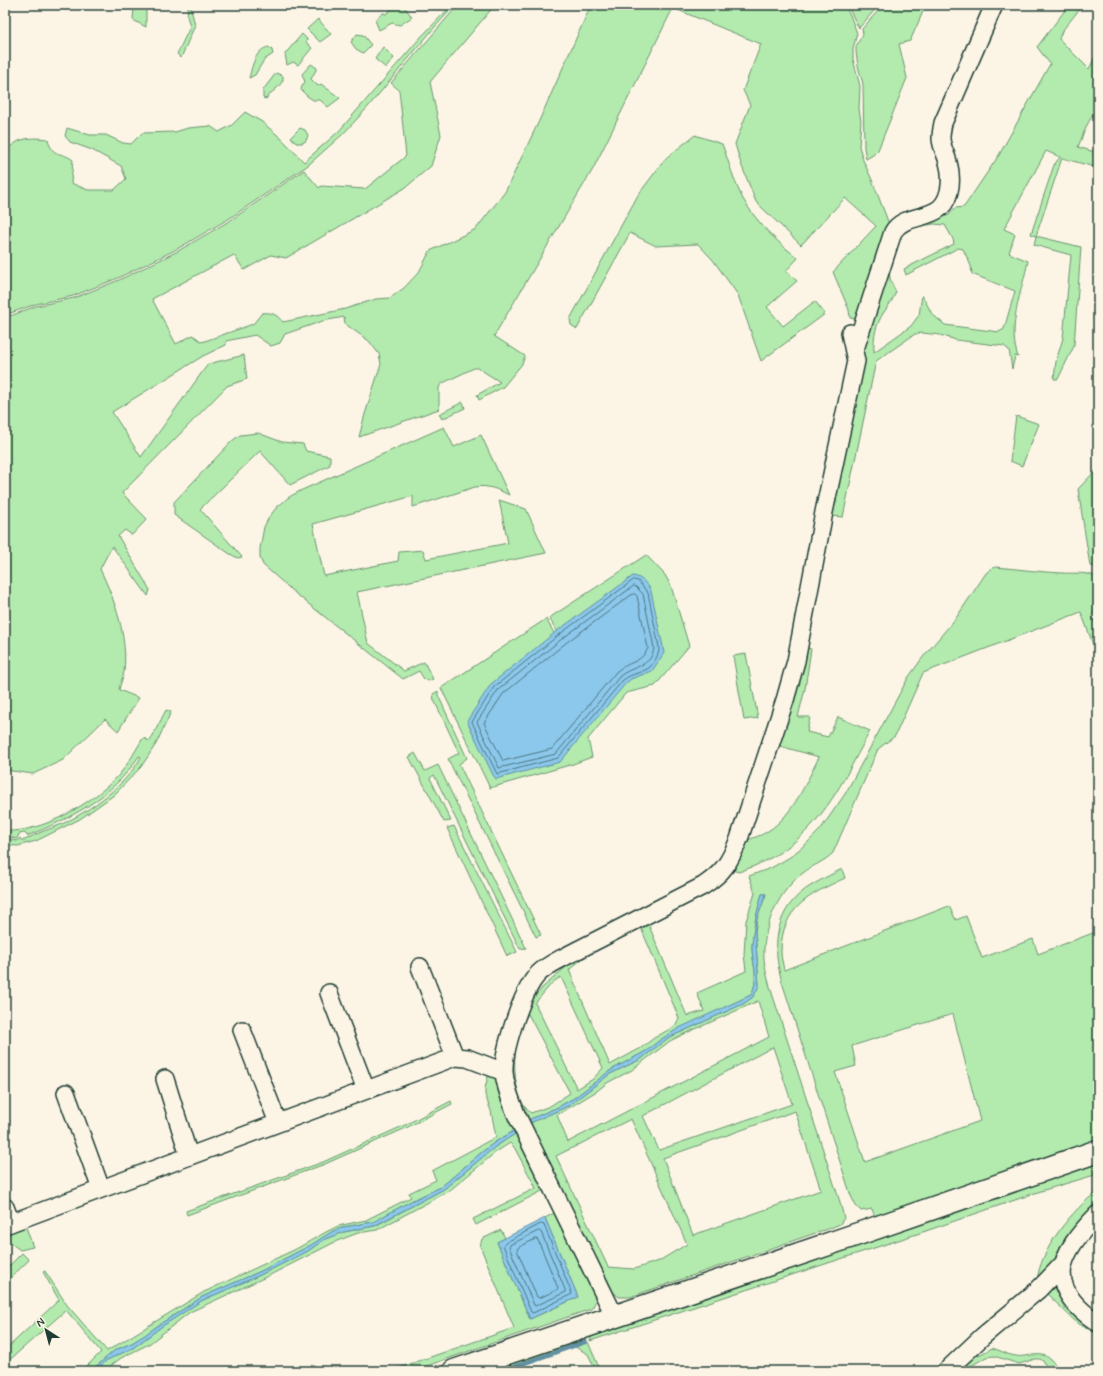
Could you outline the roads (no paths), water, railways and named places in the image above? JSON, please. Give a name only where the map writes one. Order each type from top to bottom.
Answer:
[{"type":"main road","points":[[454,1371],[1098,1151]]},
{"type":"street","points":[[854,352],[892,232],[897,225],[906,220],[922,217],[936,212],[944,204],[949,195],[950,182],[948,164],[941,139],[943,123],[994,5]]},
{"type":"street","points":[[615,1317],[508,1095],[504,1072],[507,1049],[513,1028],[528,990],[538,974],[566,956],[703,886],[726,867],[732,856],[793,677],[824,512],[856,361],[850,333]]},
{"type":"street","points":[[420,967],[455,1057]]},
{"type":"street","points":[[329,993],[366,1090]]},
{"type":"street","points":[[242,1030],[278,1123]]},
{"type":"street","points":[[7,1218],[101,1189],[455,1057],[467,1058],[504,1072]]},
{"type":"street","points":[[165,1079],[189,1156]]},
{"type":"street","points":[[66,1093],[101,1189]]},
{"type":"street","points":[[946,1371],[983,1336],[1038,1290],[1063,1264],[1073,1243],[1098,1214]]},
{"type":"street","points":[[1063,1264],[1062,1275],[1065,1290],[1077,1307],[1098,1323]]},
{"type":"water","points":[[633,576],[644,581],[651,591],[663,647],[664,653],[652,671],[631,679],[626,683],[560,762],[496,779],[467,721],[491,684],[557,631]]},
{"type":"water","points":[[762,894],[766,894],[757,919],[755,930],[759,986],[753,997],[743,1004],[668,1038],[641,1059],[610,1074],[568,1106],[530,1123],[528,1120],[558,1107],[574,1098],[611,1070],[646,1051],[679,1028],[751,995],[755,982],[752,946],[756,920]]},
{"type":"water","points":[[514,1131],[515,1134],[495,1147],[444,1189],[374,1226],[344,1232],[325,1239],[308,1251],[260,1275],[201,1301],[161,1327],[133,1348],[107,1360],[95,1371],[91,1371],[115,1350],[132,1343],[202,1297],[261,1271],[311,1245],[333,1231],[344,1227],[373,1222],[411,1201],[441,1187],[495,1142]]},
{"type":"water","points":[[545,1218],[578,1297],[530,1319],[497,1242]]},
{"type":"waterway","points":[[502,1371],[585,1342]]}]
